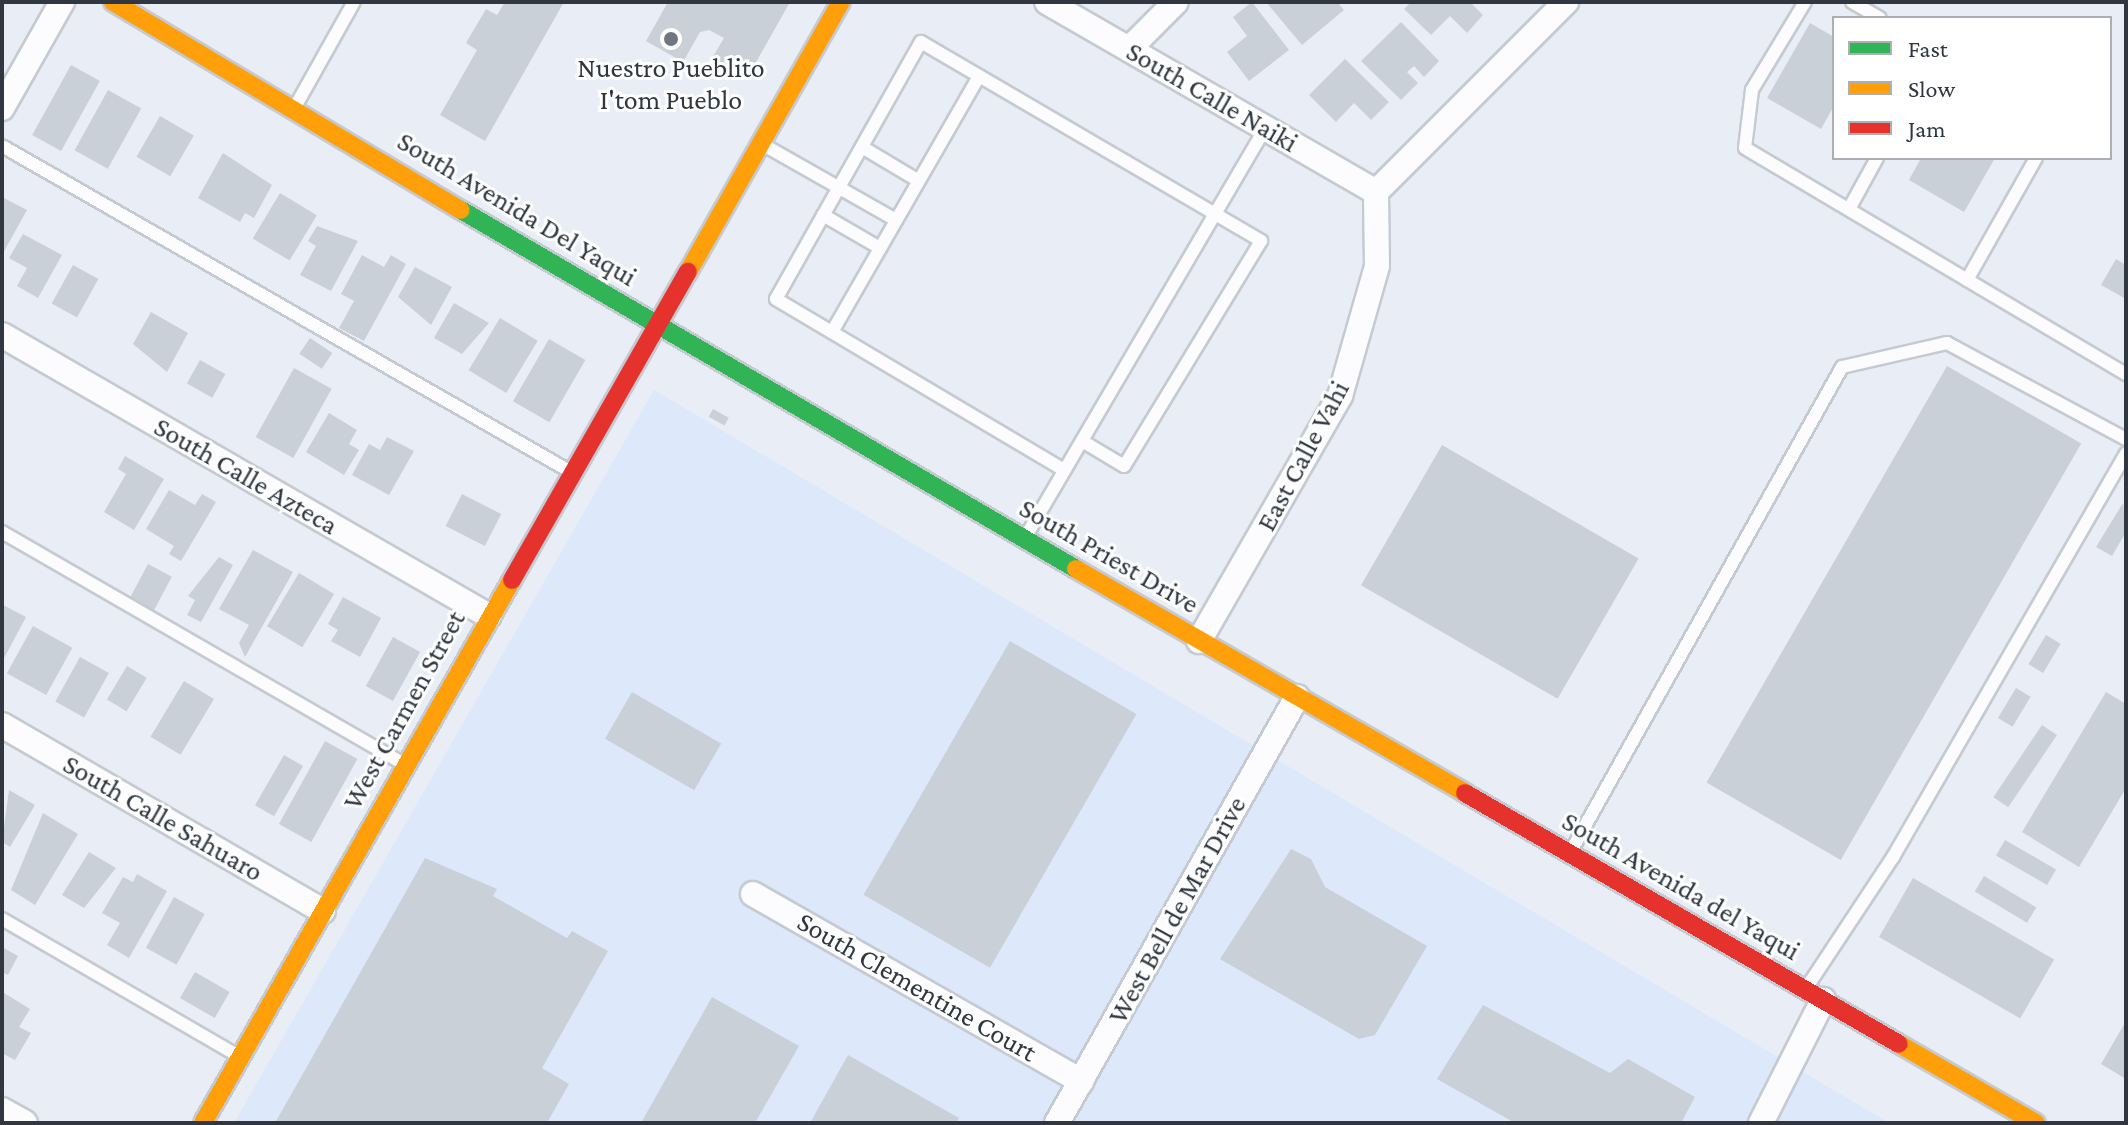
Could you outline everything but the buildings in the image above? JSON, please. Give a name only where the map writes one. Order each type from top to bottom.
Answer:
[{"type":"street","points":[[2,108],[62,2]]},
{"type":"street","name":"South Avenida Del Yaqui","points":[[113,2],[134,7],[654,325],[893,463]]},
{"type":"street","name":"West Carmen Street","points":[[203,1123],[654,325],[841,2]]},
{"type":"street","name":"South Calle Naiki","points":[[1047,2],[1376,192]]},
{"type":"street","points":[[1129,49],[1176,2]]},
{"type":"street","points":[[1376,192],[1566,2]]},
{"type":"street","name":"East Calle Vahi","points":[[1199,641],[1340,396],[1377,266],[1376,192]]},
{"type":"street","name":"South Calle Azteca","points":[[2,335],[489,616]]},
{"type":"street","name":"South Priest Drive","points":[[893,463],[1297,697]]},
{"type":"street","name":"South Avenida del Yaqui","points":[[1297,697],[2036,1123]]},
{"type":"street","name":"West Bell de Mar Drive","points":[[1057,1123],[1297,697]]},
{"type":"street","name":"South Calle Sahuaro","points":[[2,725],[323,911]]},
{"type":"street","name":"South Clementine Court","points":[[753,894],[1081,1081]]},
{"type":"street","points":[[1761,1123],[1814,995]]},
{"type":"street","points":[[2,1110],[25,1123]]},
{"type":"lane","points":[[295,107],[354,2]]},
{"type":"lane","points":[[1805,2],[1752,90],[1745,148],[2126,374]]},
{"type":"lane","points":[[1852,2],[1876,16]]},
{"type":"lane","points":[[1064,470],[776,299],[921,42],[1261,241],[1124,466],[1082,441]]},
{"type":"lane","points":[[832,332],[979,76]]},
{"type":"lane","points":[[1024,539],[1265,128]]},
{"type":"lane","points":[[759,143],[896,220]]},
{"type":"lane","points":[[2,146],[571,472]]},
{"type":"lane","points":[[862,147],[919,181]]},
{"type":"lane","points":[[1849,209],[1876,160]]},
{"type":"lane","points":[[1967,280],[2035,160]]},
{"type":"lane","points":[[823,215],[880,248]]},
{"type":"lane","points":[[1569,854],[1842,367],[1947,343],[2126,439]]},
{"type":"lane","points":[[1814,995],[2126,453]]},
{"type":"lane","points":[[2,532],[405,765]]},
{"type":"lane","points":[[2,919],[241,1057]]},
{"type":"shaded area","points":[[654,390],[1889,1123],[234,1123]]},
{"type":"traffic: fast","points":[[461,210],[1076,569]]},
{"type":"traffic: slow","points":[[113,2],[461,210]]},
{"type":"traffic: slow","points":[[688,272],[841,2]]},
{"type":"traffic: slow","points":[[1076,569],[1465,793]]},
{"type":"traffic: slow","points":[[203,1123],[512,580]]},
{"type":"traffic: slow","points":[[1899,1044],[2036,1123]]},
{"type":"traffic: jam","points":[[512,580],[688,272]]},
{"type":"traffic: jam","points":[[1465,793],[1899,1044]]},
{"type":"place","name":"Nuestro Pueblito I'tom Pueblo","points":[[671,39]]}]
